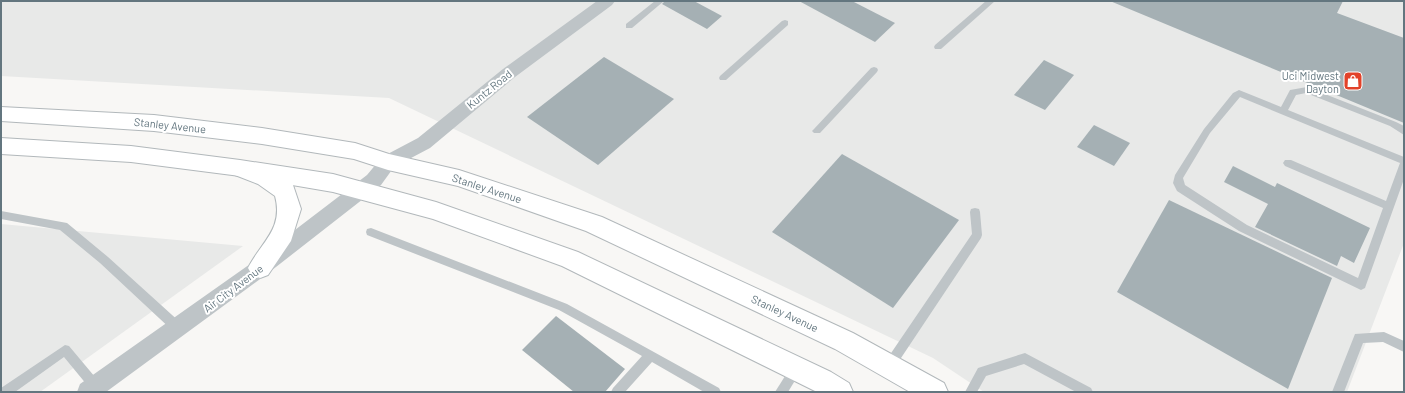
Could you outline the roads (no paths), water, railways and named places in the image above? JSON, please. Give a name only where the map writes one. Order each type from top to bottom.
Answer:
[{"type":"main road","name":"Stanley Avenue","points":[[1,114],[154,122],[254,135],[355,151],[388,162],[460,178],[594,224],[844,341],[935,392]]},
{"type":"main road","points":[[1,146],[131,154],[240,168],[333,183],[367,185],[570,259],[840,392]]},
{"type":"main road","points":[[240,168],[266,178],[285,191],[290,209],[280,241],[260,268]]},
{"type":"street","name":"Kuntz Road","points":[[367,185],[388,162],[424,143],[509,73],[607,1]]},
{"type":"street","name":"Air City Avenue","points":[[92,389],[260,268],[367,185]]},
{"type":"lane","points":[[629,26],[660,1]]},
{"type":"lane","points":[[938,48],[991,1]]},
{"type":"lane","points":[[723,78],[785,23]]},
{"type":"lane","points":[[817,131],[874,70]]},
{"type":"lane","points":[[1283,111],[1292,92],[1307,90],[1393,124],[1404,131]]},
{"type":"lane","points":[[1404,161],[1244,95],[1236,94],[1207,131],[1178,178],[1178,183],[1181,188],[1243,228],[1361,285],[1388,206],[1404,165]]},
{"type":"lane","points":[[1288,163],[1388,206]]},
{"type":"lane","points":[[889,366],[977,235],[975,212]]},
{"type":"lane","points":[[1,215],[63,226],[104,260],[178,328]]},
{"type":"lane","points":[[371,232],[563,307],[715,392]]},
{"type":"lane","points":[[1338,392],[1358,338],[1384,337],[1404,347]]},
{"type":"lane","points":[[5,392],[65,350],[92,389]]},
{"type":"lane","points":[[617,392],[651,355]]},
{"type":"lane","points":[[971,392],[982,372],[1025,358],[1087,392]]},
{"type":"lane","points":[[781,392],[796,369]]},
{"type":"place","name":"Uci Midwest Dayton","points":[[1353,81]]}]
